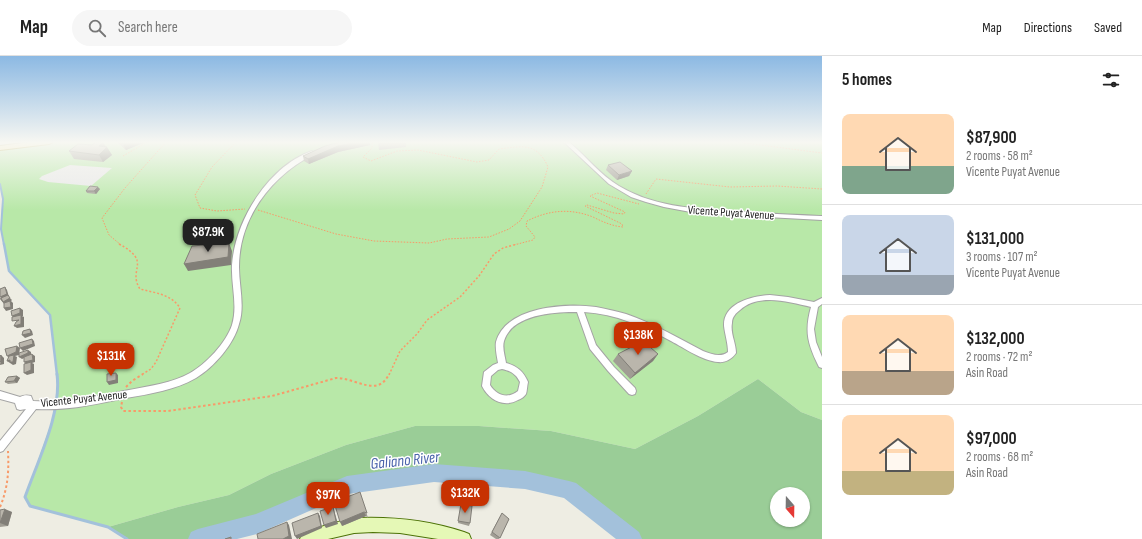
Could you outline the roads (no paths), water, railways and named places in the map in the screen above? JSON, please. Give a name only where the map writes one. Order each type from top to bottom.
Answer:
[{"type":"main road","points":[[307,539],[340,529],[360,525],[382,524],[401,526],[464,539]]},
{"type":"street","name":"Vicente Puyat Avenue","points":[[0,395],[27,403],[46,405],[70,403],[123,396],[164,388],[180,383],[198,373],[217,355],[231,336],[235,327],[238,316],[236,260],[238,242],[253,208],[276,178],[293,165]]},
{"type":"street","name":"Vicente Puyat Avenue","points":[[591,165],[605,179],[618,188],[643,199],[680,209],[700,212],[822,218]]},
{"type":"street","points":[[502,366],[500,341],[504,331],[520,318],[550,311],[580,310],[606,312],[634,320],[661,331],[710,357],[720,360],[728,358],[732,353],[728,322],[732,313],[738,306],[753,299],[770,297],[815,305],[822,301]]},
{"type":"street","points":[[815,305],[810,322],[811,337],[822,365]]},
{"type":"street","points":[[580,310],[593,346],[632,391]]},
{"type":"street","points":[[502,366],[514,369],[522,377],[524,382],[522,393],[513,400],[507,400],[494,396],[486,386],[487,374],[496,367],[502,366]]},
{"type":"street","points":[[0,448],[27,403]]},
{"type":"waterway","points":[[0,184],[3,199],[1,229],[4,245]]},
{"type":"waterway","points":[[4,244],[9,271],[50,315],[57,375]]},
{"type":"waterway","points":[[57,374],[58,389],[56,404],[48,436],[25,497],[30,506],[108,527],[127,539]]},
{"type":"waterway","name":"Galiano River","points":[[198,539],[257,524],[347,485],[434,473],[525,480],[569,490],[632,539]]}]
